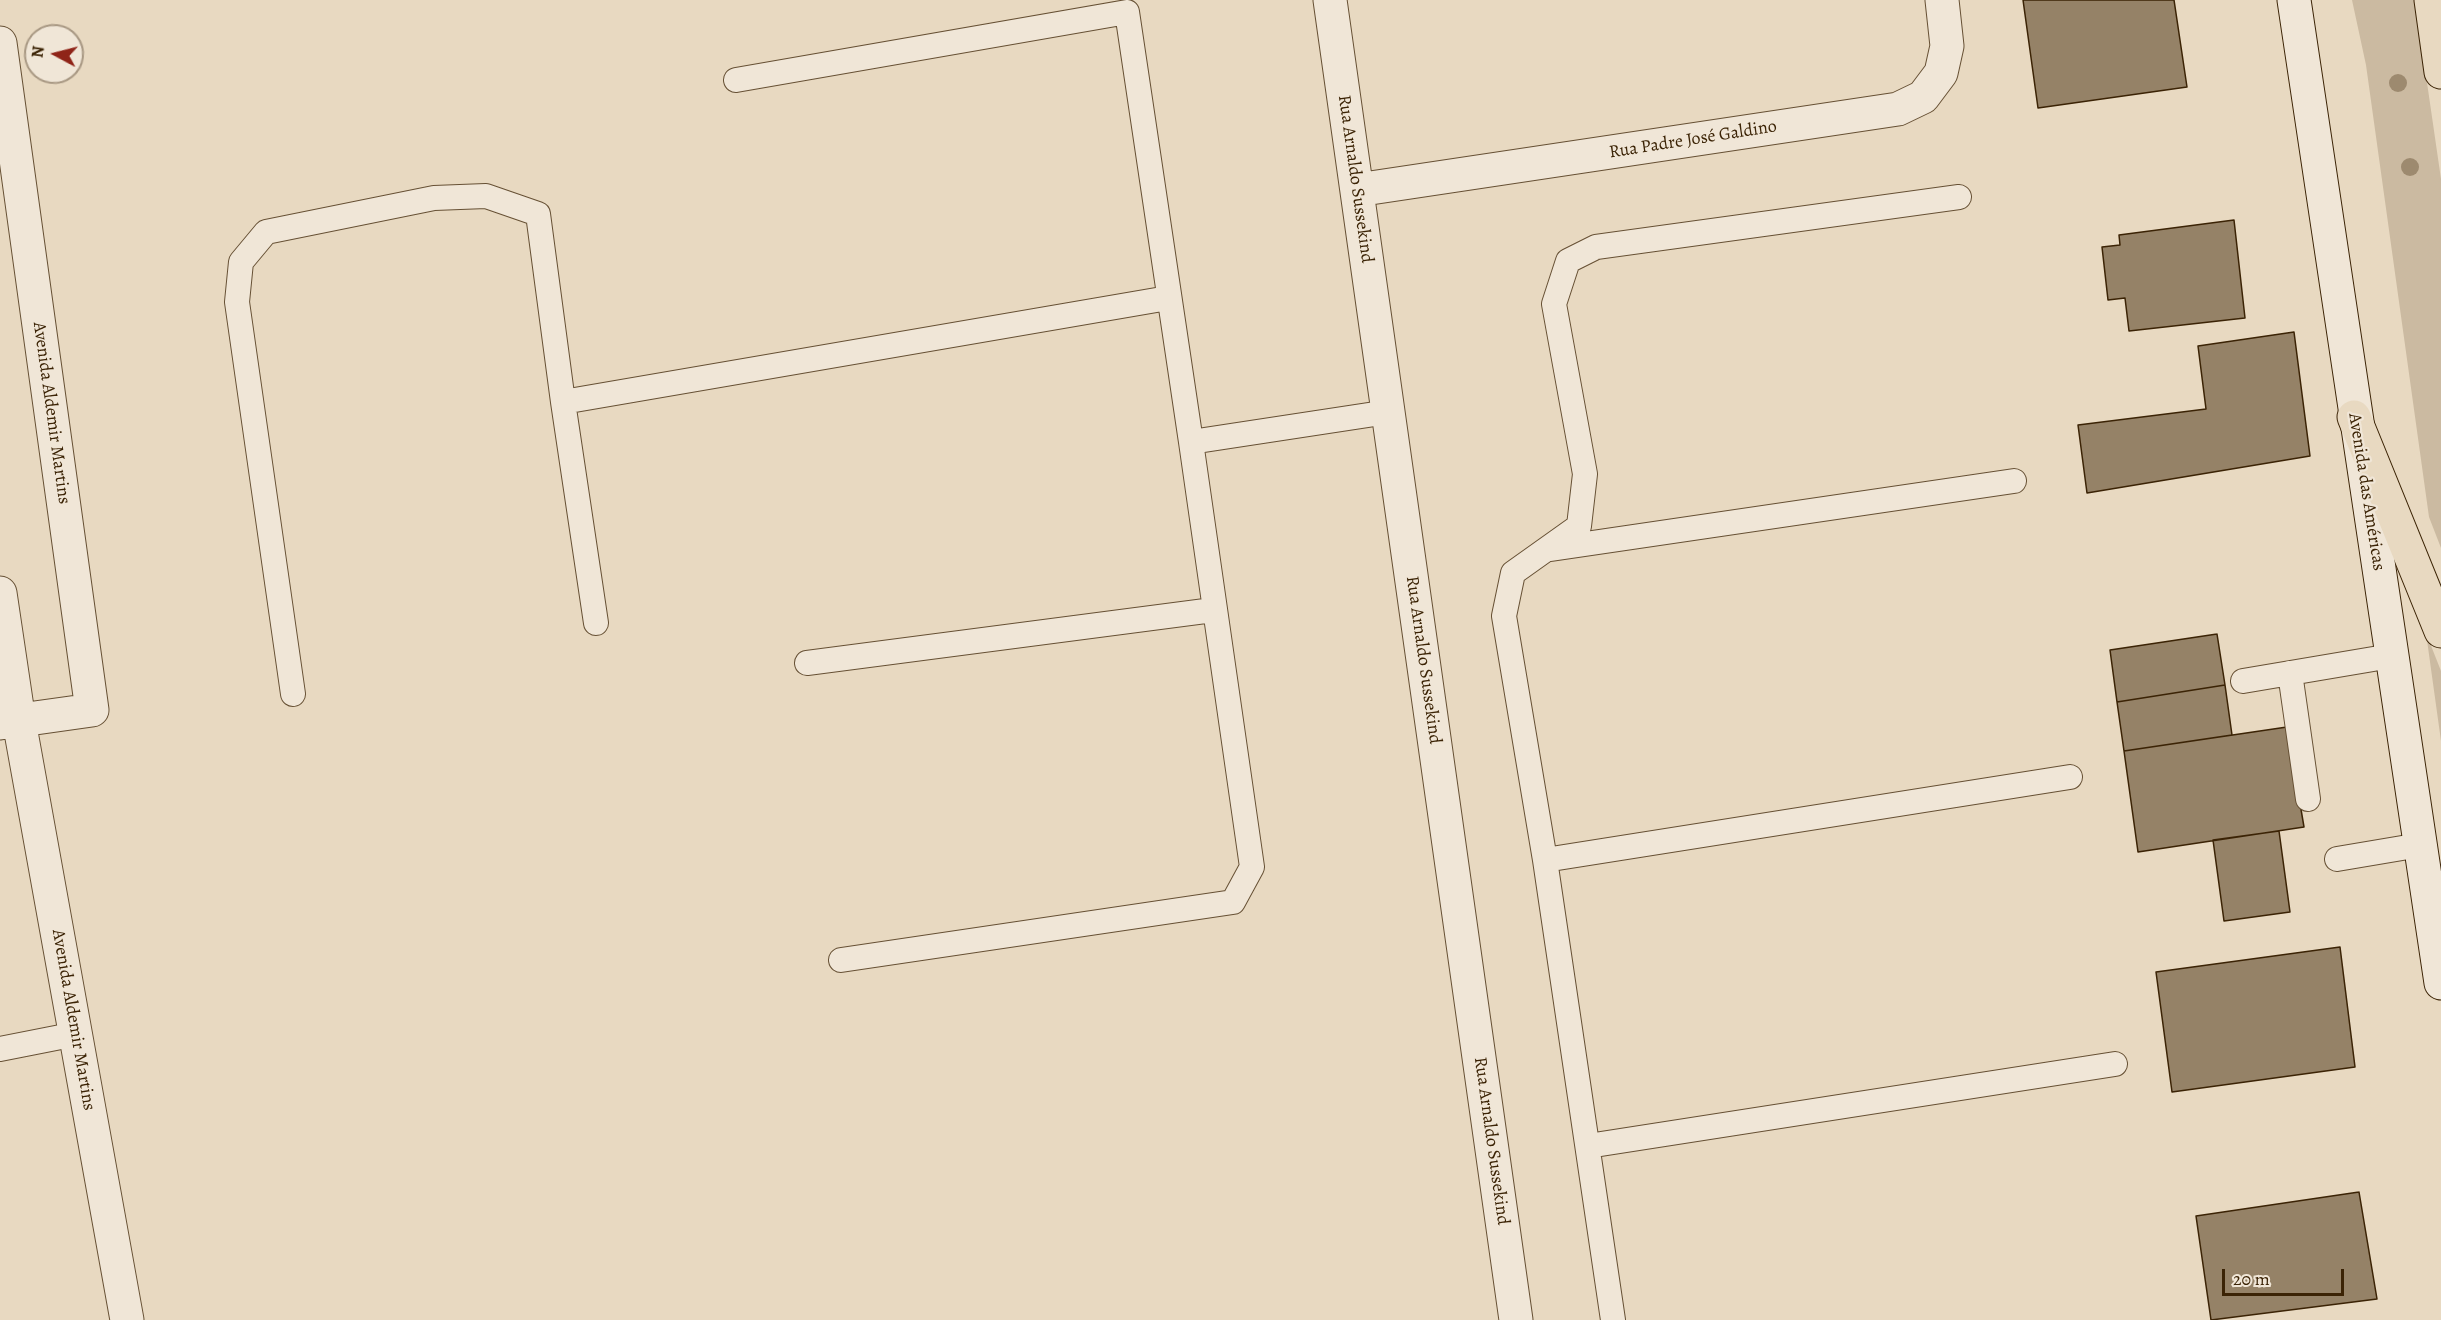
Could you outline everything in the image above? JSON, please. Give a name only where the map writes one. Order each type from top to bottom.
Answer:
[{"type":"highway","points":[[2431,0],[2441,72]]},
{"type":"highway","points":[[2355,417],[2441,631]]},
{"type":"street","name":"Rua Arnaldo Sussekind","points":[[1330,0],[1516,1320]]},
{"type":"street","name":"Rua Padre José Galdino","points":[[1357,190],[1898,109],[1923,98],[1941,73],[1947,46],[1942,0]]},
{"type":"street","name":"Avenida das Américas","points":[[2294,0],[2441,983]]},
{"type":"street","name":"Avenida Aldemir Martins","points":[[0,43],[92,710],[9,722]]},
{"type":"street","name":"Avenida Aldemir Martins","points":[[0,593],[9,722],[76,1034],[127,1320]]},
{"type":"lane","points":[[736,80],[1127,6],[1252,867],[1233,902],[841,960]]},
{"type":"lane","points":[[293,694],[237,302],[241,262],[266,232],[434,198],[486,196],[537,214],[596,623]]},
{"type":"lane","points":[[1613,1320],[1545,860],[1504,616],[1513,573],[1579,526],[1585,474],[1554,304],[1568,261],[1596,247],[1959,197]]},
{"type":"lane","points":[[563,402],[1168,298]]},
{"type":"lane","points":[[1191,442],[1388,412]]},
{"type":"lane","points":[[1549,549],[2014,481]]},
{"type":"lane","points":[[807,663],[1213,610]]},
{"type":"lane","points":[[2244,681],[2391,656]]},
{"type":"lane","points":[[2290,673],[2308,799]]},
{"type":"lane","points":[[1545,860],[2070,777]]},
{"type":"lane","points":[[2337,859],[2420,845]]},
{"type":"lane","points":[[0,1049],[76,1034]]},
{"type":"lane","points":[[1588,1146],[2115,1064]]},
{"type":"shaded area","points":[[2352,0],[2415,0],[2441,179],[2441,548],[2429,517],[2366,65]]},
{"type":"shaded area","points":[[2426,633],[2441,671],[2441,741]]},
{"type":"building","points":[[2023,0],[2174,0],[2187,87],[2038,108]]},
{"type":"building","points":[[2234,220],[2245,318],[2129,331],[2125,298],[2108,300],[2102,247],[2120,245],[2119,235]]},
{"type":"building","points":[[2294,332],[2310,456],[2087,493],[2078,425],[2206,409],[2198,346]]},
{"type":"building","points":[[2217,634],[2225,685],[2117,702],[2110,650]]},
{"type":"building","points":[[2225,685],[2232,735],[2124,751],[2117,702]]},
{"type":"building","points":[[2287,727],[2304,827],[2138,852],[2124,751]]},
{"type":"building","points":[[2279,831],[2290,912],[2224,921],[2213,840]]},
{"type":"building","points":[[2340,947],[2355,1067],[2172,1092],[2156,972]]},
{"type":"building","points":[[2359,1192],[2377,1299],[2211,1320],[2196,1216]]}]
